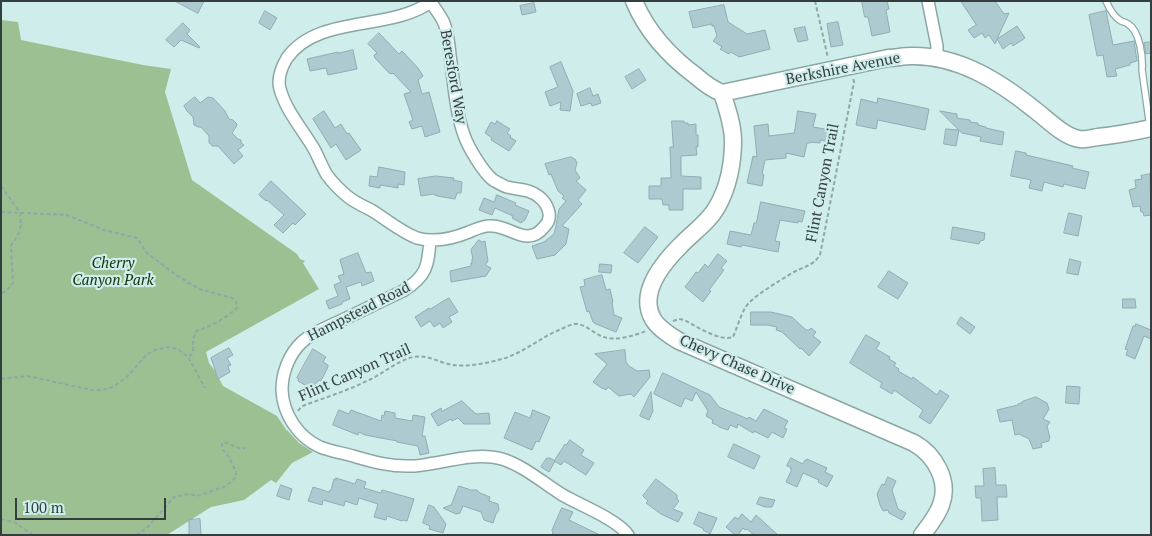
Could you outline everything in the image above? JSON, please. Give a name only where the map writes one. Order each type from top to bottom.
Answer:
[{"type":"main road","points":[[634,1],[647,27],[666,50],[686,69],[713,89],[722,93]]},
{"type":"main road","name":"Berkshire Avenue","points":[[722,93],[888,58],[912,56],[938,58],[957,62],[1005,87],[1055,126],[1081,140],[1151,128]]},
{"type":"main road","name":"Chevy Chase Drive","points":[[722,93],[731,123],[733,141],[728,176],[717,206],[711,216],[679,246],[658,272],[651,287],[648,301],[653,319],[659,326],[679,340],[923,448],[942,475],[943,492],[942,504],[938,513],[922,535]]},
{"type":"street","points":[[928,1],[938,58]]},
{"type":"street","points":[[430,240],[417,238],[405,232],[348,197],[327,175],[315,150],[284,101],[279,73],[287,58],[302,43],[316,35],[404,16],[419,10],[431,2]]},
{"type":"street","name":"Beresford Way","points":[[430,240],[456,237],[490,225],[501,227],[521,236],[530,236],[541,231],[548,224],[549,215],[547,204],[540,197],[529,191],[508,187],[492,179],[479,164],[464,137],[458,113],[448,36],[444,23],[431,2]]},
{"type":"street","name":"Hampstead Road","points":[[430,240],[428,263],[422,276],[414,284],[318,332],[302,342],[293,352],[286,364],[282,378],[284,405],[292,423],[306,438],[321,447],[388,465],[414,466],[485,456],[503,460],[521,467],[561,494],[614,523],[625,530],[628,535]]},
{"type":"lane","points":[[1106,1],[1118,19],[1128,24],[1136,33],[1140,44],[1151,128]]},
{"type":"path","points":[[815,1],[830,63]]},
{"type":"path","name":"Flint Canyon Trail","points":[[671,322],[679,319],[684,320],[719,337],[728,339],[733,337],[746,308],[753,299],[792,273],[816,261],[820,254],[854,82],[851,74]]},
{"type":"path","points":[[1,186],[20,213],[21,225],[19,234],[11,246],[13,283],[1,294]]},
{"type":"path","points":[[1,212],[67,215],[104,230],[138,238],[147,253],[176,275],[199,289],[232,298],[236,302],[237,308],[210,327],[196,331],[194,351],[188,357]]},
{"type":"path","name":"Flint Canyon Trail","points":[[296,413],[305,405],[369,380],[404,360],[414,357],[424,356],[454,365],[481,364],[504,358],[548,334],[573,325],[581,325],[603,337],[609,338],[630,336],[649,330]]},
{"type":"path","points":[[1,379],[28,376],[91,390],[102,390],[113,387],[127,377],[146,355],[155,350],[168,347],[178,349],[188,357],[205,388]]},
{"type":"path","points":[[136,535],[147,528],[174,497],[190,494],[197,496],[226,486],[236,477],[236,472],[229,457],[222,449],[222,444],[224,442],[241,449],[245,448]]},
{"type":"path","points":[[1,519],[14,522],[33,535]]},
{"type":"path","points":[[80,535],[85,535]]},
{"type":"green space","name":"Cherry Canyon Park","points":[[1,20],[18,22],[21,40],[171,69],[165,92],[192,180],[297,254],[300,259],[305,261],[303,263],[319,289],[206,352],[209,363],[223,386],[277,416],[287,431],[299,443],[313,452],[292,463],[276,483],[271,480],[244,500],[211,507],[167,535],[1,535]]},
{"type":"building","points":[[175,1],[204,1],[198,13]]},
{"type":"building","points":[[862,1],[887,1],[889,9],[886,10],[890,32],[872,36],[868,17],[865,17]]},
{"type":"building","points":[[961,1],[995,1],[1004,14],[1009,13],[995,44],[989,35],[985,38],[982,33],[974,38],[968,30],[976,25]]},
{"type":"building","points":[[534,3],[536,12],[522,15],[520,6]]},
{"type":"building","points":[[724,5],[728,22],[747,34],[765,30],[770,49],[739,57],[731,52],[729,54],[720,49],[722,47],[713,41],[717,36],[712,24],[693,28],[689,12]]},
{"type":"building","points":[[265,11],[277,18],[270,30],[259,23]]},
{"type":"building","points":[[1106,11],[1113,45],[1134,41],[1137,61],[1115,69],[1117,76],[1107,77],[1103,55],[1097,56],[1089,15]]},
{"type":"building","points":[[838,22],[843,45],[831,47],[827,24]]},
{"type":"building","points":[[183,23],[190,30],[187,34],[199,48],[181,40],[174,47],[166,40]]},
{"type":"building","points":[[1017,26],[1025,38],[1013,46],[1011,43],[1003,49],[997,39]]},
{"type":"building","points":[[805,27],[808,40],[798,42],[794,29]]},
{"type":"building","points":[[379,33],[399,54],[402,51],[423,76],[418,80],[422,94],[429,92],[440,132],[425,137],[422,126],[412,129],[409,122],[413,120],[404,94],[411,92],[375,58],[374,55],[377,53],[368,44]]},
{"type":"building","points":[[1144,43],[1151,43],[1151,53],[1146,54]]},
{"type":"building","points":[[353,50],[357,69],[328,75],[326,68],[310,71],[307,59]]},
{"type":"building","points":[[561,62],[573,91],[570,111],[560,110],[561,102],[550,106],[545,92],[558,87],[550,67]]},
{"type":"building","points":[[639,69],[646,80],[632,89],[625,77]]},
{"type":"building","points":[[590,88],[593,96],[598,94],[601,103],[592,106],[591,103],[581,106],[577,94]]},
{"type":"building","points":[[195,97],[200,103],[208,97],[213,98],[225,111],[229,119],[237,124],[232,133],[244,145],[238,150],[243,156],[234,164],[218,146],[212,146],[209,143],[209,136],[201,127],[194,125],[193,117],[184,106]]},
{"type":"building","points":[[878,98],[929,109],[925,130],[878,120],[876,129],[856,125],[861,99],[877,103]]},
{"type":"building","points":[[324,111],[335,128],[341,124],[361,150],[346,160],[336,144],[331,148],[313,119]]},
{"type":"building","points":[[798,111],[816,114],[813,127],[837,131],[835,143],[820,140],[820,143],[810,142],[807,143],[804,157],[786,153],[786,158],[765,160],[762,186],[747,183],[753,156],[757,157],[754,126],[768,124],[769,136],[794,133]]},
{"type":"building","points":[[940,111],[957,114],[957,118],[970,120],[970,122],[978,123],[978,125],[986,128],[1004,132],[1002,145],[980,141],[981,137],[962,133]]},
{"type":"building","points":[[497,121],[510,129],[507,133],[516,141],[509,151],[491,140],[492,138],[485,133],[491,122],[495,124]]},
{"type":"building","points":[[672,121],[684,121],[688,125],[696,124],[696,135],[698,135],[697,155],[681,156],[681,176],[701,177],[701,189],[683,189],[683,210],[669,210],[669,205],[663,205],[662,199],[649,199],[649,186],[661,186],[661,178],[671,178],[670,147],[673,147]]},
{"type":"building","points":[[946,129],[959,130],[956,146],[944,144]]},
{"type":"building","points":[[1016,151],[1089,172],[1085,189],[1064,184],[1063,187],[1044,182],[1042,191],[1029,188],[1031,180],[1011,176]]},
{"type":"building","points":[[571,157],[577,163],[575,170],[580,178],[576,181],[586,190],[578,200],[582,204],[562,226],[569,229],[566,244],[555,255],[537,259],[532,246],[544,242],[554,234],[559,209],[566,201],[562,198],[564,196],[558,191],[545,164]]},
{"type":"building","points":[[379,167],[405,172],[404,185],[398,184],[398,188],[380,185],[380,188],[369,186],[370,176],[377,177]]},
{"type":"building","points":[[1150,174],[1151,215],[1144,216],[1140,206],[1133,207],[1129,190],[1136,188],[1135,180],[1142,179],[1141,176]]},
{"type":"building","points":[[436,176],[454,178],[453,180],[462,182],[461,193],[457,193],[455,199],[433,194],[421,196],[418,179]]},
{"type":"building","points":[[271,181],[306,214],[283,233],[274,225],[284,215],[259,195]]},
{"type":"building","points":[[497,195],[529,211],[525,220],[521,223],[512,218],[513,216],[495,208],[492,215],[479,210],[484,198],[494,202]]},
{"type":"building","points":[[761,202],[805,211],[802,222],[780,220],[775,241],[780,242],[778,252],[727,244],[730,231],[751,235]]},
{"type":"building","points":[[1069,213],[1082,216],[1078,236],[1064,233]]},
{"type":"building","points":[[645,227],[658,237],[638,263],[624,253]]},
{"type":"building","points":[[953,227],[985,233],[984,240],[980,241],[979,244],[951,239]]},
{"type":"building","points":[[479,240],[485,241],[488,261],[485,265],[491,268],[486,276],[451,282],[450,271],[471,266],[473,259],[471,250]]},
{"type":"building","points":[[358,253],[366,273],[371,272],[374,281],[362,286],[361,282],[346,287],[350,299],[329,309],[326,301],[338,296],[334,285],[341,282],[338,276],[344,274],[340,260]]},
{"type":"building","points":[[718,254],[727,261],[721,268],[724,270],[709,290],[711,291],[703,302],[685,287],[696,272],[698,273],[705,264],[708,267]]},
{"type":"building","points":[[1070,259],[1081,262],[1078,275],[1067,273]]},
{"type":"building","points":[[600,264],[612,265],[611,273],[599,272]]},
{"type":"building","points":[[889,271],[908,283],[898,299],[878,287]]},
{"type":"building","points":[[602,275],[606,290],[610,289],[614,315],[622,318],[616,332],[593,322],[589,311],[587,312],[580,287],[585,286],[584,280]]},
{"type":"building","points":[[449,298],[458,312],[449,317],[452,322],[443,328],[440,323],[434,327],[430,321],[421,327],[415,317]]},
{"type":"building","points":[[1123,299],[1135,299],[1136,308],[1123,308]]},
{"type":"building","points":[[751,312],[771,312],[792,317],[806,330],[811,328],[816,332],[813,336],[821,342],[809,356],[782,332],[776,330],[777,327],[751,325]]},
{"type":"building","points":[[961,317],[975,327],[970,334],[957,324]]},
{"type":"building","points":[[1136,324],[1151,330],[1151,339],[1144,336],[1135,359],[1126,355],[1128,350],[1125,349],[1133,326]]},
{"type":"building","points":[[866,335],[880,343],[876,349],[896,363],[894,366],[899,369],[898,371],[912,379],[913,377],[937,395],[940,390],[949,396],[930,424],[919,417],[923,410],[894,390],[892,394],[880,387],[882,383],[850,363]]},
{"type":"building","points":[[229,348],[233,355],[227,358],[231,365],[228,366],[230,372],[218,379],[211,358]]},
{"type":"building","points":[[313,349],[326,357],[323,362],[328,367],[321,381],[319,380],[314,386],[311,385],[310,388],[298,381],[299,379],[297,378]]},
{"type":"building","points":[[625,350],[626,362],[629,366],[637,371],[649,370],[650,377],[634,397],[631,394],[619,396],[608,387],[606,390],[603,389],[593,382],[607,364],[595,354]]},
{"type":"building","points":[[663,373],[710,395],[719,407],[748,419],[749,417],[756,421],[764,409],[788,421],[784,428],[787,429],[783,438],[772,432],[768,438],[754,431],[753,433],[738,424],[737,428],[730,425],[728,430],[719,427],[706,416],[708,411],[696,392],[692,401],[685,398],[681,407],[654,394]]},
{"type":"building","points":[[1067,386],[1080,387],[1079,404],[1066,403]]},
{"type":"building","points":[[651,392],[653,411],[649,420],[640,416]]},
{"type":"building","points":[[1036,397],[1047,403],[1049,409],[1043,419],[1050,422],[1047,426],[1050,438],[1049,441],[1041,443],[1042,447],[1033,449],[1029,439],[1019,434],[1015,435],[1012,420],[1000,422],[997,410],[1018,405]]},
{"type":"building","points":[[462,401],[476,414],[489,413],[490,424],[464,424],[458,418],[452,421],[451,419],[438,426],[431,414],[441,408],[442,411]]},
{"type":"building","points":[[339,410],[349,414],[351,410],[381,421],[385,411],[395,413],[395,418],[412,421],[413,415],[425,417],[422,436],[425,436],[429,453],[420,455],[418,446],[365,435],[359,432],[358,435],[333,425]]},
{"type":"building","points":[[533,410],[550,417],[539,442],[536,441],[532,450],[504,438],[515,412],[530,418]]},
{"type":"building","points":[[570,440],[584,450],[581,455],[594,463],[586,475],[564,461],[561,465],[554,461],[565,444]]},
{"type":"building","points":[[734,444],[760,456],[754,469],[728,457]]},
{"type":"building","points":[[547,458],[555,461],[549,472],[541,467]]},
{"type":"building","points":[[791,458],[803,464],[807,459],[827,468],[825,472],[833,476],[827,487],[818,482],[819,480],[803,473],[797,487],[786,482],[792,469],[787,466]]},
{"type":"building","points":[[995,468],[996,485],[1006,485],[1007,497],[997,497],[998,520],[982,521],[981,498],[976,498],[975,486],[984,486],[983,469]]},
{"type":"building","points":[[888,477],[896,481],[892,490],[898,509],[906,513],[902,520],[889,513],[888,510],[883,511],[880,505],[877,494]]},
{"type":"building","points":[[336,478],[355,484],[357,479],[366,482],[364,488],[381,493],[382,490],[414,499],[407,521],[387,516],[386,520],[374,517],[378,504],[359,498],[357,505],[345,501],[344,506],[323,500],[322,505],[308,501],[313,487],[329,492]]},
{"type":"building","points":[[656,479],[677,495],[679,501],[673,509],[683,513],[678,522],[661,514],[646,503],[648,501],[643,496]]},
{"type":"building","points":[[281,485],[292,489],[289,500],[277,496]]},
{"type":"building","points":[[459,486],[477,490],[490,497],[489,501],[498,504],[499,510],[493,523],[484,520],[481,512],[463,506],[460,513],[456,514],[443,508],[451,505]]},
{"type":"building","points":[[760,497],[775,500],[772,507],[757,504]]},
{"type":"building","points":[[429,505],[434,507],[446,524],[443,533],[429,529],[430,526],[423,523]]},
{"type":"building","points":[[562,508],[573,512],[569,520],[600,535],[552,535]]},
{"type":"building","points":[[699,512],[717,518],[710,534],[694,524]]},
{"type":"building","points":[[742,514],[751,522],[756,515],[778,535],[754,535],[743,528],[738,535],[735,535],[726,527],[735,517],[738,519]]},
{"type":"building","points":[[200,519],[201,535],[189,535],[189,520]]}]
